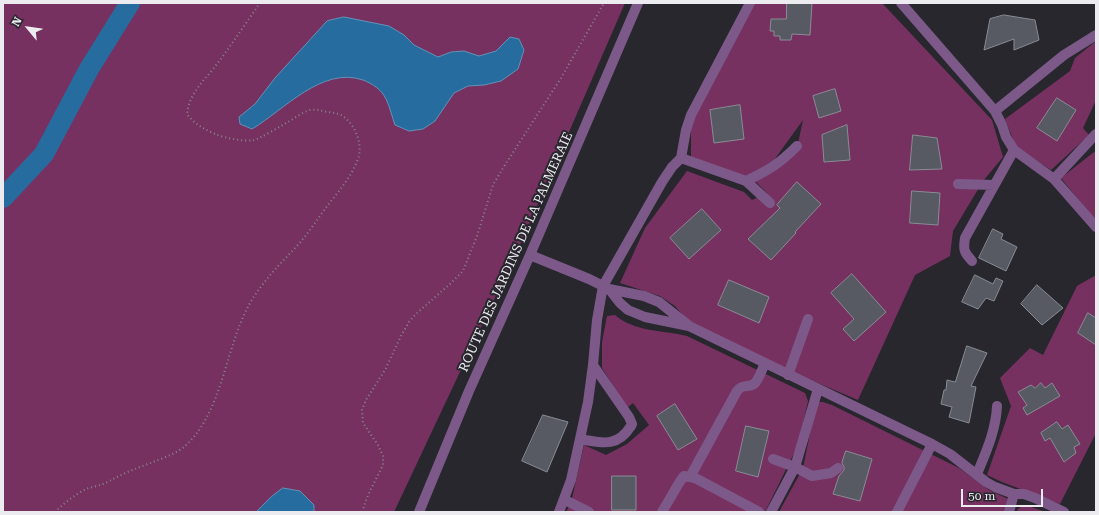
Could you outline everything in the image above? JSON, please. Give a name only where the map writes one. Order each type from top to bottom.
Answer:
[{"type":"street","name":"ROUTE DES JARDINS DE LA PALMERAIE","points":[[419,512],[469,391],[530,255],[638,3]]},
{"type":"street","points":[[559,512],[565,500],[571,480],[588,402],[597,320],[606,288],[662,182],[672,167],[681,158],[686,130],[691,115],[750,3]]},
{"type":"street","points":[[901,3],[995,110],[1006,137],[1014,150],[1054,179],[1096,227]]},
{"type":"street","points":[[995,110],[1064,55],[1096,35]]},
{"type":"street","points":[[1054,179],[1096,134]]},
{"type":"street","points":[[746,180],[772,167],[784,159],[797,146]]},
{"type":"street","points":[[972,261],[965,252],[964,238],[1014,150]]},
{"type":"street","points":[[681,158],[746,180],[770,203]]},
{"type":"street","points":[[958,184],[994,185]]},
{"type":"street","points":[[530,255],[606,288],[644,296],[659,302],[689,326],[932,444],[950,454],[990,484],[1014,494],[1024,494],[1064,512]]},
{"type":"street","points":[[606,288],[628,310],[645,317],[689,326]]},
{"type":"street","points":[[788,375],[808,320]]},
{"type":"street","points":[[690,477],[737,391],[742,386],[753,384],[765,363]]},
{"type":"street","points":[[580,439],[612,443],[619,440],[632,424],[629,417],[593,365]]},
{"type":"street","points":[[771,512],[795,467],[818,389]]},
{"type":"street","points":[[977,474],[986,453],[997,418],[997,406]]},
{"type":"street","points":[[897,512],[932,444]]},
{"type":"street","points":[[773,459],[795,467],[812,476],[832,473],[838,468]]},
{"type":"street","points":[[662,512],[678,483],[684,476],[690,477],[760,512]]},
{"type":"street","points":[[1010,512],[1014,494]]},
{"type":"street","points":[[565,500],[589,512]]},
{"type":"path","points":[[55,512],[86,489],[102,484],[176,452],[198,432],[215,398],[234,338],[250,304],[269,276],[316,223],[342,187],[358,158],[359,143],[354,129],[343,116],[336,113],[320,110],[309,110],[252,140],[228,139],[220,136],[192,121],[187,114],[190,99],[196,89],[217,64],[260,3]]},
{"type":"path","points":[[362,512],[368,495],[383,465],[383,456],[378,445],[363,423],[362,410],[366,400],[385,370],[401,336],[416,314],[463,271],[477,236],[493,185],[525,132],[561,78],[604,3]]},
{"type":"shaded area","points":[[3,3],[625,3],[523,238],[394,512],[3,512]]},
{"type":"shaded area","points":[[755,3],[882,3],[992,120],[1003,157],[983,181],[953,231],[950,256],[915,275],[858,400],[785,369],[687,320],[675,306],[660,296],[620,283],[645,228],[687,171],[744,192],[752,200],[767,193],[754,180],[796,153],[803,120],[774,160],[747,178],[691,158],[691,123]]},
{"type":"shaded area","points":[[1096,41],[1096,100],[1083,128],[1089,135],[1051,170],[1016,147],[1005,119],[1070,71],[1075,58]]},
{"type":"shaded area","points":[[1094,152],[1096,153],[1096,221],[1061,178]]},
{"type":"shaded area","points":[[1096,275],[1096,433],[1060,504],[987,475],[1011,406],[1000,378],[1030,348],[1043,355],[1077,286]]},
{"type":"shaded area","points":[[615,315],[623,321],[640,328],[687,336],[805,393],[808,401],[798,445],[765,512],[566,512],[571,503],[584,445],[606,455],[627,444],[649,425],[633,403],[627,408],[602,368],[602,342],[607,316]]},
{"type":"shaded area","points":[[818,402],[832,405],[959,468],[989,490],[1008,499],[1008,512],[779,512],[803,468],[815,409]]},
{"type":"shaded area","points":[[1022,506],[1031,507],[1046,512],[1017,512]]},
{"type":"water","points":[[344,17],[389,26],[404,35],[414,45],[438,57],[451,52],[464,51],[479,56],[496,51],[510,37],[519,39],[524,50],[518,69],[501,81],[484,85],[468,86],[454,93],[435,121],[423,129],[409,131],[395,125],[384,95],[373,85],[363,80],[348,77],[333,79],[318,84],[290,101],[252,129],[240,124],[239,117],[255,104],[275,78],[327,21]]},
{"type":"water","points":[[283,488],[300,491],[314,505],[314,512],[256,512],[271,497]]},
{"type":"building","points":[[787,3],[812,3],[810,35],[792,34],[791,40],[780,40],[780,36],[774,36],[774,31],[770,31],[771,19],[786,19]]},
{"type":"building","points":[[1004,15],[1035,20],[1039,40],[1014,50],[1014,39],[984,50],[990,19]]},
{"type":"building","points":[[835,89],[841,111],[819,118],[813,96]]},
{"type":"building","points":[[1057,98],[1076,110],[1057,141],[1037,128]]},
{"type":"building","points":[[740,105],[744,139],[714,143],[710,110]]},
{"type":"building","points":[[847,125],[850,160],[824,162],[822,135]]},
{"type":"building","points":[[913,135],[937,138],[942,169],[910,170]]},
{"type":"building","points":[[797,182],[821,204],[771,260],[748,239],[780,208],[777,205]]},
{"type":"building","points":[[912,191],[940,193],[938,225],[910,223]]},
{"type":"building","points":[[702,209],[721,230],[689,259],[670,238]]},
{"type":"building","points":[[993,229],[1003,234],[1001,239],[1017,247],[1006,271],[979,258]]},
{"type":"building","points":[[852,274],[886,312],[854,341],[843,329],[854,319],[831,293]]},
{"type":"building","points":[[975,275],[993,284],[996,278],[1003,281],[994,301],[986,298],[978,309],[962,302]]},
{"type":"building","points":[[729,280],[769,297],[759,323],[718,305]]},
{"type":"building","points":[[1037,285],[1063,308],[1042,325],[1021,304]]},
{"type":"building","points":[[1088,313],[1096,318],[1096,345],[1078,333]]},
{"type":"building","points":[[967,346],[987,353],[971,386],[976,387],[969,423],[949,417],[952,407],[941,404],[944,390],[946,390],[947,380],[955,382]]},
{"type":"building","points":[[1041,383],[1045,388],[1052,383],[1060,396],[1027,415],[1023,408],[1027,405],[1018,392],[1031,385],[1035,388]]},
{"type":"building","points":[[675,404],[697,439],[678,450],[657,416]]},
{"type":"building","points":[[543,415],[568,422],[547,472],[522,461]]},
{"type":"building","points":[[1057,422],[1062,429],[1068,425],[1080,444],[1074,447],[1076,453],[1064,462],[1050,438],[1045,441],[1041,433]]},
{"type":"building","points":[[746,426],[769,431],[758,477],[736,471]]},
{"type":"building","points":[[846,451],[872,459],[860,501],[833,494],[839,476],[844,470],[842,463]]},
{"type":"building","points":[[612,476],[636,476],[636,510],[612,510]]},
{"type":"waterway","points":[[3,198],[44,154],[89,69],[130,3]]}]
